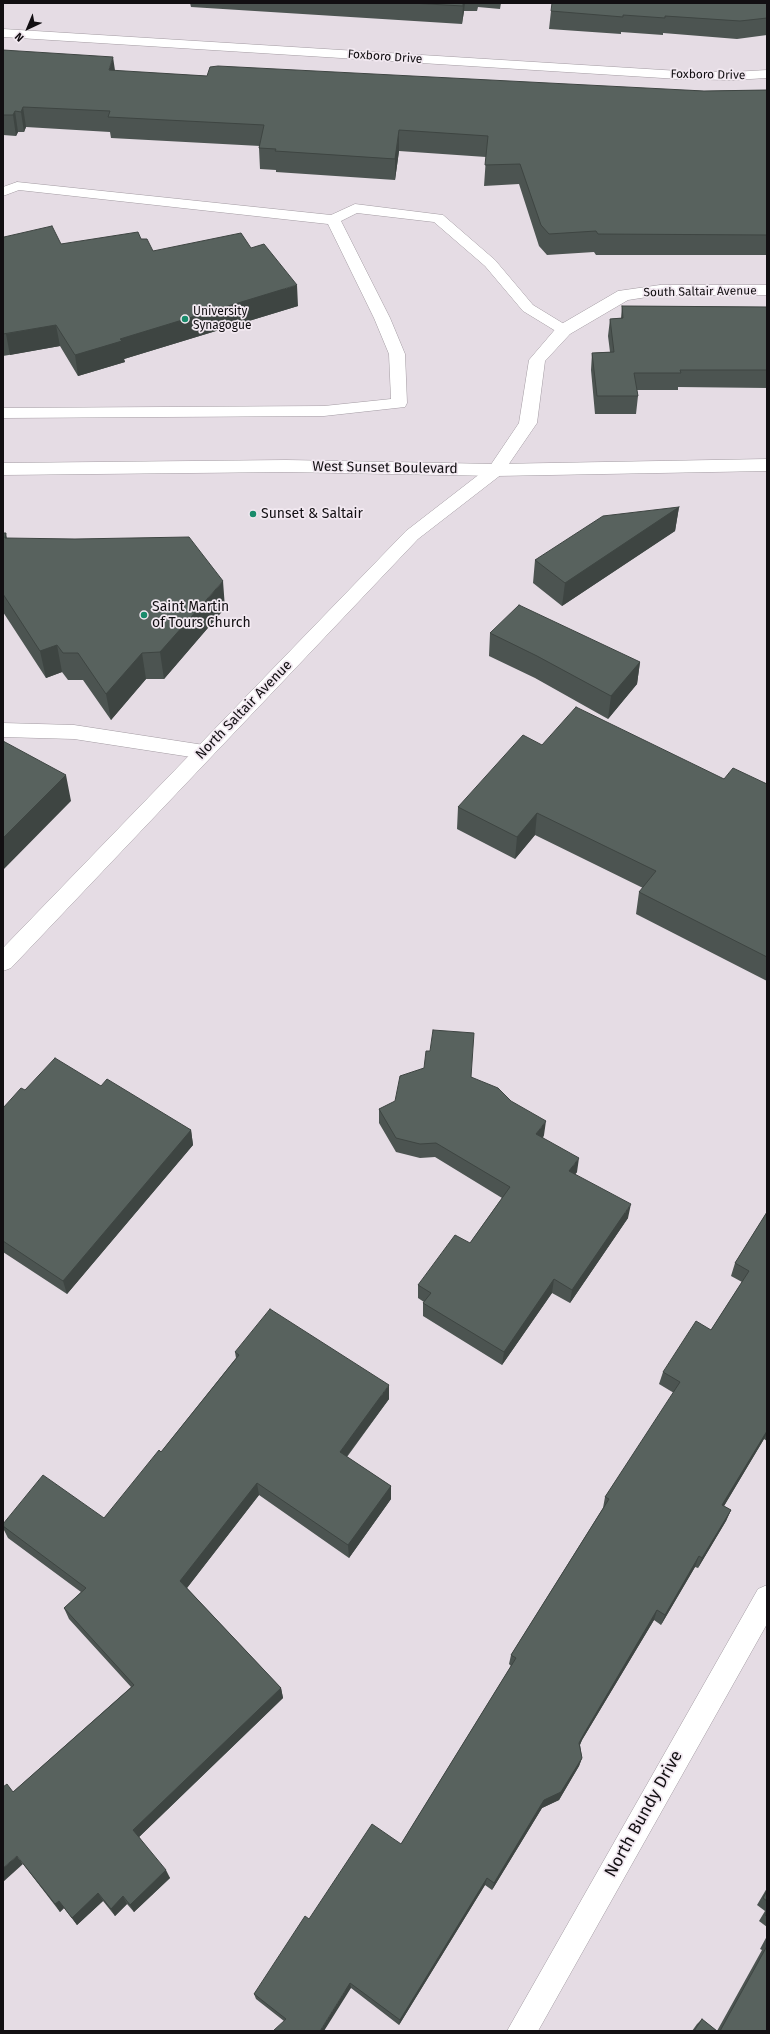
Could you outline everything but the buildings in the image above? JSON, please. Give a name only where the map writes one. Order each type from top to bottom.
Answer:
[{"type":"street","name":"Foxboro Drive","points":[[3,34],[679,75],[734,76],[767,74]]},
{"type":"street","name":"South Saltair Avenue","points":[[496,470],[528,423],[537,360],[564,330],[624,295],[660,290],[767,290]]},
{"type":"street","name":"West Sunset Boulevard","points":[[3,469],[286,466],[423,470],[496,470],[767,465]]},
{"type":"street","name":"North Saltair Avenue","points":[[3,962],[412,536],[496,470]]},
{"type":"street","name":"North Bundy Drive","points":[[522,2031],[677,1754],[767,1598]]},
{"type":"lane","points":[[3,192],[17,186],[333,220],[355,208],[438,218],[490,263],[528,308],[564,330]]},
{"type":"lane","points":[[3,413],[324,411],[399,402],[397,354],[382,318],[333,220]]},
{"type":"lane","points":[[3,730],[74,732],[204,752]]},
{"type":"place","name":"University Synagogue","points":[[185,319]]},
{"type":"place","name":"Sunset & Saltair","points":[[253,514]]},
{"type":"place","name":"Saint Martin of Tours Church","points":[[144,615]]}]
